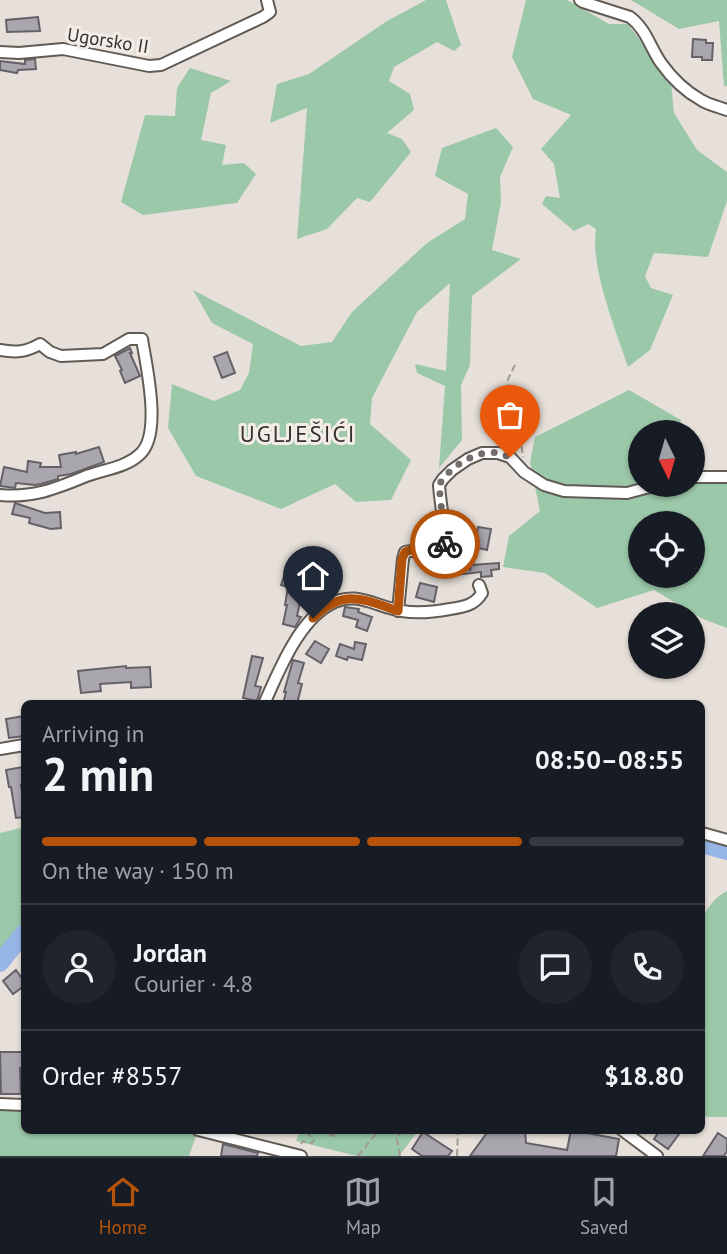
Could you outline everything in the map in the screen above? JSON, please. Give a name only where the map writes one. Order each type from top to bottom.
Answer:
[{"type":"street","name":"Ugorsko II","points":[[0,52],[63,49],[149,66],[161,65],[263,17],[270,12],[267,0]]},
{"type":"street","points":[[580,0],[636,21],[660,62],[679,84],[701,100],[727,110]]},
{"type":"street","points":[[0,350],[14,353],[27,351],[40,344],[61,356],[103,354],[129,339],[142,339],[152,400],[147,444],[141,454],[127,463],[32,495],[0,495]]},
{"type":"street","points":[[398,611],[402,559],[405,552],[411,550],[436,558],[443,556],[445,551],[439,485],[468,459],[482,453],[498,453],[510,457],[524,472],[544,485],[564,491],[628,493]]},
{"type":"street","points":[[705,477],[727,477]]},
{"type":"street","points":[[266,700],[291,646],[313,618],[331,603],[348,598],[361,598],[398,611],[428,612],[466,607],[478,600],[482,593],[479,584]]},
{"type":"street","points":[[0,749],[21,746]]},
{"type":"street","points":[[705,834],[727,841]]},
{"type":"street","points":[[0,1104],[21,1105]]},
{"type":"street","points":[[217,1134],[300,1152]]},
{"type":"street","points":[[627,1134],[657,1156]]},
{"type":"path","points":[[515,365],[508,379],[509,391],[520,434],[524,472]]},
{"type":"path","points":[[300,1152],[303,1141],[312,1143],[314,1140],[308,1134]]},
{"type":"path","points":[[358,1156],[376,1134]]},
{"type":"path","points":[[400,1134],[397,1139],[400,1156]]},
{"type":"path","points":[[457,1156],[458,1134]]},
{"type":"green space","points":[[426,0],[446,0],[461,45],[454,51],[437,42],[394,67],[389,81],[410,94],[414,110],[387,133],[402,139],[411,152],[370,202],[357,198],[327,229],[297,239],[307,108],[270,123],[277,84],[309,74],[387,21]]},
{"type":"green space","points":[[526,0],[567,0],[609,24],[628,24],[671,82],[674,113],[697,150],[727,172],[727,201],[708,257],[654,253],[645,276],[651,288],[673,295],[650,350],[628,367],[600,280],[595,245],[596,229],[588,224],[574,231],[542,204],[546,196],[560,198],[554,164],[541,149],[571,115],[533,99],[512,57]]},
{"type":"green space","points":[[631,0],[727,0],[727,86],[724,86],[719,21],[679,29]]},
{"type":"green space","points":[[190,68],[231,81],[211,93],[201,140],[226,145],[222,165],[244,163],[256,174],[237,203],[143,215],[121,202],[145,115],[175,116],[177,88]]},
{"type":"green space","points":[[496,128],[513,147],[500,177],[501,202],[492,250],[521,259],[472,296],[470,365],[461,385],[462,440],[439,468],[445,386],[417,373],[415,364],[446,371],[450,283],[417,312],[372,398],[370,424],[411,460],[391,500],[356,502],[335,484],[281,509],[196,476],[168,428],[172,384],[214,401],[240,390],[249,373],[253,344],[212,323],[193,290],[301,346],[332,342],[352,312],[427,243],[465,219],[468,194],[435,176],[442,148]]},
{"type":"green space","points":[[629,390],[681,420],[628,420],[628,497],[705,497],[705,476],[727,481],[727,628],[705,620],[705,602],[674,602],[654,590],[597,608],[545,573],[503,567],[509,536],[540,511],[530,462],[535,437]]},
{"type":"green space","points":[[21,828],[21,937],[0,963],[0,833]]},
{"type":"green space","points":[[727,891],[727,1117],[708,1117],[705,1116],[705,914],[719,896]]},
{"type":"green space","points":[[0,1104],[21,1105],[21,1134],[197,1134],[189,1156],[0,1156]]},
{"type":"green space","points":[[299,1134],[416,1134],[399,1156],[357,1156],[296,1141]]},
{"type":"building","points":[[38,17],[40,31],[7,32],[6,20]]},
{"type":"building","points":[[693,39],[713,43],[712,60],[692,57]]},
{"type":"building","points":[[35,59],[36,69],[18,70],[17,73],[0,70],[0,61],[25,64],[25,60]]},
{"type":"building","points":[[130,348],[140,376],[125,383],[115,356]]},
{"type":"building","points":[[227,352],[235,373],[222,378],[214,357]]},
{"type":"building","points":[[99,447],[104,462],[41,484],[16,483],[15,488],[0,486],[4,467],[27,472],[28,461],[41,463],[40,467],[61,467],[59,455],[76,454]]},
{"type":"building","points":[[15,503],[45,513],[60,512],[61,528],[51,529],[29,523],[30,518],[12,514]]},
{"type":"building","points":[[478,527],[491,529],[487,550],[475,547]]},
{"type":"building","points":[[465,532],[467,566],[470,565],[470,571],[471,565],[499,563],[499,569],[491,570],[492,576],[481,577],[481,572],[455,575],[452,558],[456,557],[453,534]]},
{"type":"building","points":[[286,571],[294,576],[316,581],[314,592],[303,589],[297,616],[301,617],[295,627],[283,624],[288,587],[281,585]]},
{"type":"building","points":[[420,583],[437,587],[434,602],[416,597]]},
{"type":"building","points":[[345,607],[359,609],[358,612],[372,617],[367,631],[356,627],[358,620],[343,616]]},
{"type":"building","points":[[315,641],[329,649],[321,663],[306,654]]},
{"type":"building","points":[[355,642],[366,644],[362,660],[348,657],[347,660],[336,656],[340,644],[354,649]]},
{"type":"building","points":[[252,656],[263,658],[255,686],[261,687],[257,700],[243,698]]},
{"type":"building","points":[[293,660],[304,663],[298,683],[302,684],[298,700],[284,700]]},
{"type":"building","points":[[126,666],[150,667],[151,687],[131,688],[131,682],[100,684],[101,691],[81,693],[78,671]]},
{"type":"building","points":[[21,716],[21,736],[9,738],[6,719]]},
{"type":"building","points":[[21,767],[21,817],[16,818],[6,770]]},
{"type":"building","points":[[16,970],[21,977],[21,988],[13,994],[3,981]]},
{"type":"building","points":[[0,1052],[21,1052],[21,1094],[1,1094]]},
{"type":"building","points":[[718,1133],[727,1139],[724,1156],[703,1156]]},
{"type":"building","points":[[422,1134],[426,1134],[452,1151],[448,1156],[422,1156],[412,1149]]},
{"type":"building","points":[[486,1134],[525,1134],[526,1143],[567,1150],[570,1134],[592,1134],[619,1139],[616,1156],[470,1156]]},
{"type":"building","points":[[657,1134],[679,1134],[668,1149],[654,1139]]},
{"type":"building","points":[[223,1144],[258,1153],[257,1156],[221,1156]]},
{"type":"waterway","points":[[705,845],[727,851]]},
{"type":"waterway","points":[[0,963],[21,937]]},
{"type":"way so far","points":[[445,544],[439,485],[443,479],[468,459],[482,453],[498,453],[510,457]]},
{"type":"district","name":"UGLJEŠIĆI","points":[[298,433]]},
{"type":"route","points":[[313,618],[331,603],[348,598],[361,598],[398,611],[402,559],[405,552],[411,550],[440,558],[445,551],[445,544]]}]
